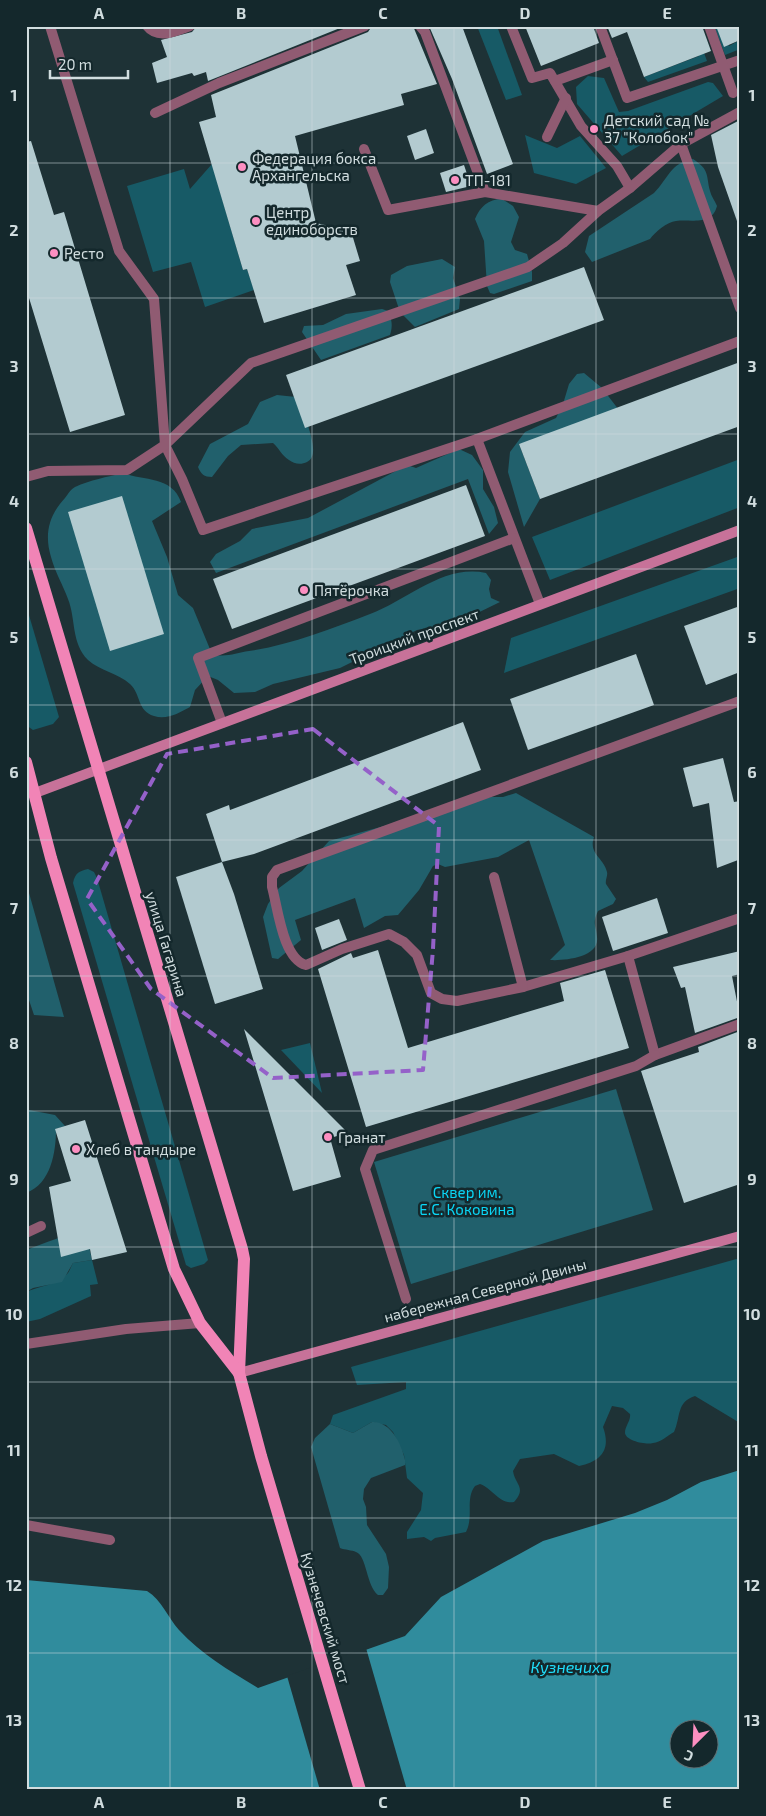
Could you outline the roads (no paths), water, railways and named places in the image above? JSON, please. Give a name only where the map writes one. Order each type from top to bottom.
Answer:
[{"type":"main road","name":"улица Гагарина","points":[[26,528],[244,1259],[239,1373],[261,1456]]},
{"type":"main road","name":"Троицкий проспект","points":[[35,793],[740,530]]},
{"type":"main road","name":"улица Гагарина","points":[[26,762],[50,858],[174,1269],[200,1323],[239,1373]]},
{"type":"main road","name":"набережная Северной Двины","points":[[239,1373],[740,1236]]},
{"type":"main road","name":"Кузнечевский мост","points":[[261,1456],[360,1790]]},
{"type":"street","points":[[50,26],[119,251],[154,299],[165,445],[182,479],[203,530],[477,438],[740,341]]},
{"type":"street","points":[[147,26],[156,33],[168,34],[190,26]]},
{"type":"street","points":[[155,113],[219,83],[365,26]]},
{"type":"street","points":[[420,26],[425,32],[485,192]]},
{"type":"street","points":[[512,26],[532,78],[550,73],[581,126],[616,166],[630,188]]},
{"type":"street","points":[[600,26],[627,98],[740,60]]},
{"type":"street","points":[[709,26],[733,93]]},
{"type":"street","points":[[555,81],[613,60]]},
{"type":"street","points":[[547,137],[566,98]]},
{"type":"street","points":[[26,477],[48,471],[127,470],[165,445],[250,362],[528,267],[563,243],[598,211],[630,188],[681,144],[740,112]]},
{"type":"street","points":[[681,144],[740,308]]},
{"type":"street","points":[[364,149],[388,210],[485,192],[598,211]]},
{"type":"street","points":[[477,438],[540,604]]},
{"type":"street","points":[[222,723],[198,658],[514,538]]},
{"type":"street","points":[[740,701],[277,870],[272,877],[272,887],[290,953],[297,963],[306,965],[342,948],[389,934],[404,942],[416,955],[431,993],[442,999],[457,1001],[523,987],[628,956],[740,918]]},
{"type":"street","points":[[494,877],[523,987]]},
{"type":"street","points":[[628,956],[655,1054]]},
{"type":"street","points":[[406,1299],[365,1169],[373,1150],[636,1066],[655,1054],[740,1024]]},
{"type":"street","points":[[26,1233],[41,1226]]},
{"type":"street","points":[[26,1344],[126,1329],[200,1323]]},
{"type":"street","points":[[26,1525],[110,1540]]},
{"type":"water","name":"Кузнечиха","points":[[740,1470],[740,1790],[26,1790],[26,1580],[147,1591],[157,1599],[179,1630],[197,1647],[258,1688],[405,1636],[441,1597],[543,1541],[635,1513],[667,1500],[701,1482]]},
{"type":"place","name":"Детский сад № 37 \"Колобок\"","points":[[594,129]]},
{"type":"place","name":"Федерация бокса Архангельска","points":[[242,167]]},
{"type":"place","name":"ТП-181","points":[[455,180]]},
{"type":"place","name":"Центр единоборств","points":[[256,221]]},
{"type":"place","name":"Ресто","points":[[54,253]]},
{"type":"place","name":"Пятёрочка","points":[[304,590]]},
{"type":"place","name":"Гранат","points":[[328,1137]]},
{"type":"place","name":"Хлеб в тандыре","points":[[76,1149]]},
{"type":"park label","name":"Сквер им. Е.С. Коковина","points":[[467,1200]]}]
